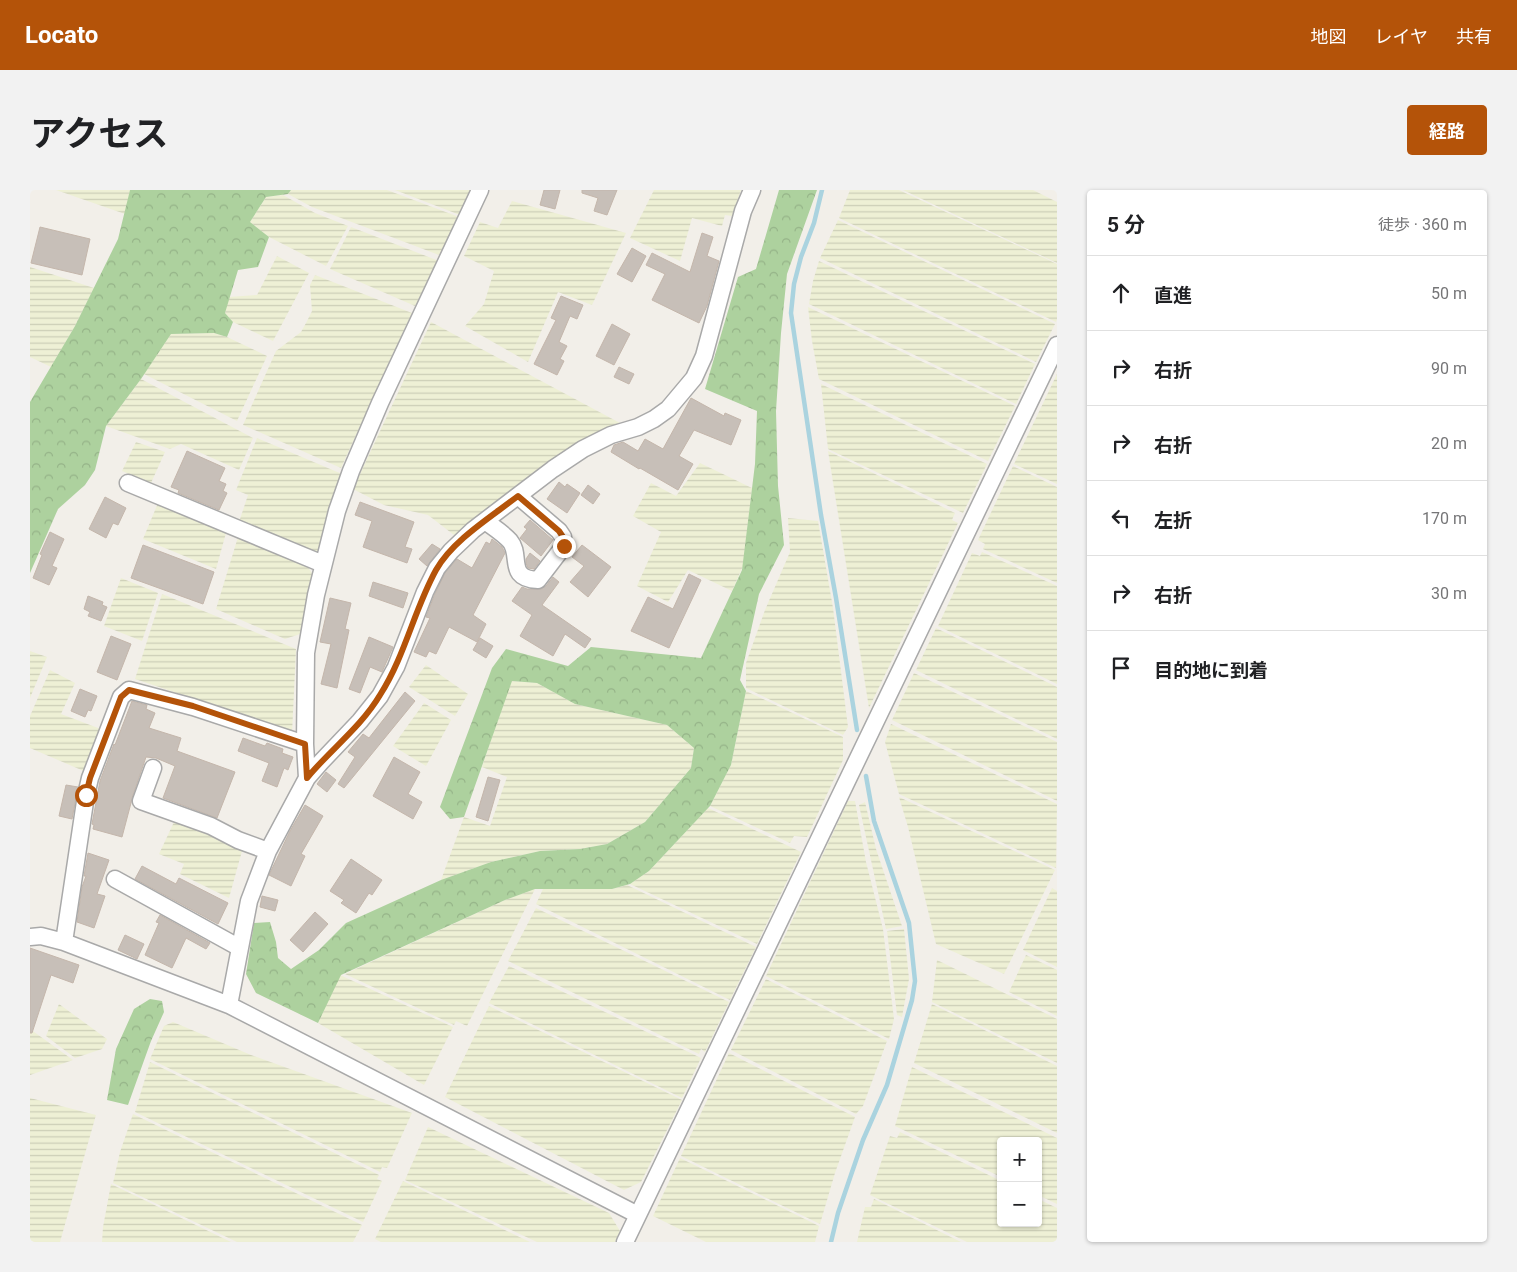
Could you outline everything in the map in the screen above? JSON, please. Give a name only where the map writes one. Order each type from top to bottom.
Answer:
[{"type":"street","points":[[307,778],[305,744],[306,653],[316,595],[337,511],[351,471],[380,403],[480,190]]},
{"type":"street","points":[[229,1005],[249,901],[268,851],[307,778],[360,721],[380,696],[396,667],[425,592],[437,568],[450,551],[485,521],[553,469],[584,449],[611,435],[638,427],[654,419],[668,409],[694,378],[704,356],[743,211],[752,190]]},
{"type":"street","points":[[625,1242],[1057,345]]},
{"type":"street","points":[[128,483],[323,564]]},
{"type":"street","points":[[485,521],[511,542],[517,569],[522,576],[530,580],[538,580],[564,546],[563,537],[559,531],[518,496]]},
{"type":"street","points":[[64,942],[90,778],[121,697],[129,690],[193,706],[305,744]]},
{"type":"street","points":[[153,768],[141,801],[210,826],[238,840],[268,851]]},
{"type":"street","points":[[115,879],[240,948]]},
{"type":"street","points":[[30,937],[41,936],[64,942],[229,1005],[638,1216]]},
{"type":"green space","points":[[56,190],[130,190],[125,214]]},
{"type":"green space","points":[[130,190],[291,190],[288,194],[266,197],[250,222],[269,237],[258,267],[238,270],[225,313],[233,322],[227,337],[214,333],[171,334],[106,426],[95,470],[85,485],[58,509],[30,573],[30,402],[75,326],[118,239]]},
{"type":"green space","points":[[291,190],[387,190],[459,217],[439,255],[312,207],[288,194]]},
{"type":"green space","points":[[395,190],[472,190],[460,215]]},
{"type":"green space","points":[[654,190],[741,190],[732,216],[725,215],[722,226],[692,218],[680,261],[630,238]]},
{"type":"green space","points":[[779,190],[817,190],[787,274],[781,333],[776,411],[778,486],[784,545],[759,594],[740,680],[746,691],[731,765],[710,806],[649,871],[630,884],[612,889],[535,889],[505,900],[341,975],[318,1023],[256,993],[246,974],[254,923],[270,922],[276,942],[278,958],[291,969],[319,950],[346,923],[441,880],[491,862],[540,851],[580,849],[607,844],[645,822],[691,768],[694,748],[667,725],[575,704],[537,683],[512,681],[464,817],[450,819],[440,807],[492,668],[506,649],[568,666],[591,647],[701,658],[742,570],[755,464],[757,411],[705,389],[738,277],[756,269]]},
{"type":"green space","points":[[850,190],[899,190],[1057,264],[1056,322],[839,218]]},
{"type":"green space","points":[[903,190],[1033,190],[1057,202],[1057,263]]},
{"type":"green space","points":[[283,195],[315,213],[348,226],[326,266],[269,237],[250,222],[266,197]]},
{"type":"green space","points":[[512,201],[626,233],[592,305],[558,292],[528,362],[465,326],[484,304],[494,271],[464,256],[480,222],[498,228]]},
{"type":"green space","points":[[838,220],[1055,324],[1036,362],[820,258]]},
{"type":"green space","points":[[351,227],[439,261],[415,306],[330,269]]},
{"type":"green space","points":[[277,256],[309,273],[273,341],[233,322],[225,313],[229,297],[257,295]]},
{"type":"green space","points":[[819,261],[1035,364],[1016,404],[809,304]]},
{"type":"green space","points":[[30,267],[94,288],[51,367],[30,357]]},
{"type":"green space","points":[[315,275],[412,313],[341,468],[243,425],[276,351],[301,332],[312,311],[310,285]]},
{"type":"green space","points":[[808,307],[1015,406],[988,461],[819,379]]},
{"type":"green space","points":[[431,322],[620,423],[585,438],[454,535],[428,515],[384,505],[353,489]]},
{"type":"green space","points":[[214,333],[227,337],[267,356],[237,421],[144,374],[171,334]]},
{"type":"green space","points":[[1057,374],[1057,484],[1014,464]]},
{"type":"green space","points":[[141,379],[253,438],[239,470],[181,444],[170,449],[106,426]]},
{"type":"green space","points":[[821,384],[987,464],[963,513],[828,449]]},
{"type":"green space","points":[[257,438],[342,474],[318,553],[239,522],[248,495],[236,490]]},
{"type":"green space","points":[[136,442],[165,452],[151,483],[122,471]]},
{"type":"green space","points":[[828,451],[955,513],[952,520],[958,523],[869,708]]},
{"type":"green space","points":[[700,463],[752,488],[743,566],[732,591],[688,570],[668,602],[637,586],[661,532],[633,516],[651,483],[676,496]]},
{"type":"green space","points":[[1013,466],[1057,487],[1057,583],[983,549],[985,544],[978,540]]},
{"type":"green space","points":[[158,503],[226,533],[216,569],[143,539]]},
{"type":"green space","points":[[788,518],[818,521],[833,608],[848,727],[843,735],[746,688],[746,663],[765,610],[790,552]]},
{"type":"green space","points":[[238,537],[306,564],[313,575],[300,634],[285,639],[216,609]]},
{"type":"green space","points":[[982,552],[1057,586],[1057,684],[938,626],[972,553],[980,556]]},
{"type":"green space","points":[[121,578],[158,593],[142,641],[104,626]]},
{"type":"green space","points":[[162,594],[296,649],[292,734],[135,679]]},
{"type":"green space","points":[[936,628],[1057,687],[1057,739],[916,670]]},
{"type":"green space","points":[[30,651],[47,657],[30,698]]},
{"type":"green space","points":[[426,665],[468,694],[455,716],[409,687]]},
{"type":"green space","points":[[50,670],[75,683],[61,714],[106,731],[86,772],[30,748],[30,716]]},
{"type":"green space","points":[[914,673],[1057,742],[1057,801],[892,720]]},
{"type":"green space","points":[[511,681],[537,683],[575,704],[667,725],[694,748],[691,768],[645,822],[607,844],[580,849],[540,851],[491,862],[441,880],[464,817],[490,826],[507,777],[482,767]]},
{"type":"green space","points":[[746,691],[843,737],[843,760],[807,837],[794,836],[790,843],[710,806],[731,765]]},
{"type":"green space","points":[[424,703],[451,720],[426,766],[393,746]]},
{"type":"green space","points":[[891,724],[1057,804],[1056,868],[899,794],[885,742]]},
{"type":"green space","points":[[899,797],[1055,870],[1004,974],[936,944]]},
{"type":"green space","points":[[848,801],[855,801],[866,862],[883,929],[894,1019],[889,1039],[766,976]]},
{"type":"green space","points":[[865,802],[876,849],[902,926],[886,929],[859,805]]},
{"type":"green space","points":[[708,808],[801,852],[757,944],[630,884],[649,871]]},
{"type":"green space","points":[[174,822],[201,829],[242,851],[229,898],[180,874],[184,864],[159,854]]},
{"type":"green space","points":[[627,885],[756,947],[730,1000],[536,904],[543,889],[612,889]]},
{"type":"green space","points":[[1052,888],[1057,891],[1057,967],[1023,950]]},
{"type":"green space","points":[[535,889],[467,1026],[456,1021],[454,1025],[345,974],[505,900]]},
{"type":"green space","points":[[536,908],[729,1002],[705,1052],[701,1049],[699,1054],[508,961]]},
{"type":"green space","points":[[904,929],[909,979],[902,1017],[897,1015],[887,931]]},
{"type":"green space","points":[[1026,955],[1057,970],[1057,1016],[1009,992]]},
{"type":"green space","points":[[937,960],[1057,1019],[1057,1063],[932,1002]]},
{"type":"green space","points":[[509,966],[701,1058],[682,1098],[489,1003]]},
{"type":"green space","points":[[340,975],[453,1027],[424,1085],[318,1023]]},
{"type":"green space","points":[[766,979],[887,1041],[863,1106],[856,1114],[731,1050]]},
{"type":"green space","points":[[150,999],[162,1001],[164,1012],[151,1041],[128,1105],[107,1100],[116,1049],[134,1009]]},
{"type":"green space","points":[[59,1004],[107,1039],[102,1049],[75,1058],[46,1036]]},
{"type":"green space","points":[[932,1004],[1057,1066],[1057,1133],[914,1063]]},
{"type":"green space","points":[[489,1006],[682,1100],[641,1182],[624,1190],[445,1097]]},
{"type":"green space","points":[[173,1022],[251,1055],[412,1113],[387,1168],[382,1167],[380,1172],[150,1059],[164,1026]]},
{"type":"green space","points":[[30,1029],[73,1060],[30,1075]]},
{"type":"green space","points":[[729,1053],[855,1117],[835,1173],[820,1224],[681,1156]]},
{"type":"green space","points":[[150,1062],[379,1175],[377,1179],[382,1181],[363,1222],[135,1112]]},
{"type":"green space","points":[[912,1067],[1057,1138],[1057,1204],[1042,1197],[1042,1137],[997,1137],[997,1175],[895,1126]]},
{"type":"green space","points":[[30,1098],[96,1115],[60,1242],[30,1242]]},
{"type":"green space","points":[[133,1114],[362,1225],[353,1242],[237,1242],[113,1183],[120,1152]]},
{"type":"green space","points":[[428,1127],[609,1213],[620,1231],[615,1242],[537,1242],[405,1180]]},
{"type":"green space","points":[[900,1132],[997,1179],[997,1227],[1042,1227],[1042,1201],[1057,1208],[1057,1242],[967,1242],[870,1195],[890,1136],[897,1138]]},
{"type":"green space","points":[[680,1158],[819,1226],[815,1242],[706,1242],[653,1216]]},
{"type":"green space","points":[[403,1181],[530,1242],[381,1242],[375,1239]]},
{"type":"green space","points":[[111,1184],[231,1242],[102,1242]]},
{"type":"green space","points":[[874,1199],[961,1242],[857,1242],[865,1207],[871,1207]]},
{"type":"building","points":[[544,190],[560,190],[555,209],[540,205]]},
{"type":"building","points":[[582,190],[617,190],[607,215],[594,211],[598,198],[582,193]]},
{"type":"building","points":[[40,227],[90,239],[82,275],[31,263]]},
{"type":"building","points":[[702,233],[713,237],[707,256],[719,261],[707,306],[699,323],[652,300],[665,274],[646,265],[652,253],[690,272]]},
{"type":"building","points":[[632,248],[646,256],[632,282],[617,274]]},
{"type":"building","points":[[561,296],[583,305],[577,319],[570,316],[559,342],[567,346],[560,359],[564,361],[557,375],[534,364],[556,320],[551,318]]},
{"type":"building","points":[[612,324],[630,334],[614,365],[596,356]]},
{"type":"building","points":[[619,367],[634,374],[629,384],[614,377]]},
{"type":"building","points":[[691,398],[724,416],[725,413],[741,420],[731,445],[694,430],[679,456],[693,464],[678,490],[611,452],[614,445],[623,442],[638,451],[645,439],[663,449]]},
{"type":"building","points":[[187,451],[225,468],[219,481],[226,484],[223,491],[227,493],[219,510],[178,493],[179,490],[171,487]]},
{"type":"building","points":[[559,482],[565,487],[567,484],[580,493],[567,513],[547,499]]},
{"type":"building","points":[[588,485],[600,494],[593,504],[581,495]]},
{"type":"building","points":[[105,497],[126,508],[118,525],[113,523],[106,538],[89,529]]},
{"type":"building","points":[[360,502],[414,522],[405,547],[412,549],[407,563],[363,547],[372,521],[355,515]]},
{"type":"building","points":[[530,520],[553,540],[541,556],[520,538],[527,529],[524,527]]},
{"type":"building","points":[[50,532],[64,539],[52,566],[57,568],[49,585],[33,578],[42,555],[40,554]]},
{"type":"building","points":[[492,539],[502,547],[505,553],[473,615],[486,624],[477,642],[449,627],[436,654],[429,651],[426,657],[414,652],[430,618],[426,617],[445,573],[457,559],[472,568],[486,542],[490,544]]},
{"type":"building","points":[[432,544],[440,549],[427,566],[419,559]]},
{"type":"building","points":[[143,545],[214,572],[203,604],[131,578]]},
{"type":"building","points":[[582,545],[611,567],[588,597],[570,582],[584,566],[572,557]]},
{"type":"building","points":[[530,553],[540,561],[534,569],[528,568],[526,563]]},
{"type":"building","points":[[689,574],[701,580],[669,648],[631,631],[648,597],[673,609]]},
{"type":"building","points":[[553,577],[559,582],[542,605],[591,639],[585,648],[565,634],[553,656],[520,636],[532,615],[512,601],[522,587],[541,589]]},
{"type":"building","points":[[373,582],[408,593],[403,608],[369,596]]},
{"type":"building","points":[[88,596],[103,602],[102,605],[107,607],[101,621],[88,616],[90,612],[84,609]]},
{"type":"building","points":[[330,598],[351,603],[345,629],[349,630],[337,688],[321,684],[331,644],[320,642]]},
{"type":"building","points":[[111,636],[131,644],[117,680],[97,672]]},
{"type":"building","points":[[369,637],[393,647],[382,672],[370,667],[360,693],[349,689]]},
{"type":"building","points":[[480,638],[493,646],[486,658],[473,650]]},
{"type":"building","points":[[80,689],[97,696],[91,711],[88,710],[85,717],[71,711]]},
{"type":"building","points":[[405,692],[415,701],[344,788],[338,784],[355,757],[348,752],[363,734],[369,738]]},
{"type":"building","points":[[132,701],[147,705],[146,709],[155,713],[149,728],[181,738],[177,751],[235,772],[217,818],[163,798],[175,766],[156,758],[146,757],[132,798],[122,837],[93,829],[94,825],[92,824],[100,781]]},
{"type":"building","points":[[243,738],[265,746],[267,743],[283,749],[282,753],[293,757],[288,770],[284,768],[277,787],[262,781],[269,763],[238,751]]},
{"type":"building","points":[[394,757],[420,772],[408,794],[422,802],[413,819],[373,796]]},
{"type":"building","points":[[326,772],[336,780],[327,792],[317,784]]},
{"type":"building","points":[[488,777],[500,780],[488,821],[476,817]]},
{"type":"building","points":[[66,785],[78,787],[72,819],[59,816]]},
{"type":"building","points":[[305,805],[323,816],[301,854],[305,856],[291,886],[269,875]]},
{"type":"building","points":[[88,853],[109,860],[97,894],[105,896],[94,928],[77,922],[82,887],[86,876],[84,876]]},
{"type":"building","points":[[351,859],[382,880],[372,895],[369,893],[356,913],[341,903],[344,900],[330,891]]},
{"type":"building","points":[[142,866],[176,884],[179,878],[228,903],[218,924],[135,879]]},
{"type":"building","points":[[262,896],[278,900],[275,911],[260,907]]},
{"type":"building","points":[[315,912],[328,924],[303,952],[290,940]]},
{"type":"building","points":[[160,915],[210,943],[206,949],[186,938],[172,968],[145,955],[159,923],[156,922]]},
{"type":"building","points":[[125,935],[144,944],[137,959],[118,950]]},
{"type":"building","points":[[30,948],[79,965],[73,983],[51,975],[32,1033],[30,1033]]},
{"type":"waterway","points":[[822,190],[814,223],[801,257],[794,284],[791,313],[821,515],[857,730]]},
{"type":"waterway","points":[[831,1242],[838,1213],[863,1140],[887,1085],[912,1000],[915,981],[909,923],[874,821],[866,776]]},
{"type":"route","points":[[86,795],[90,778],[121,697],[129,690],[193,706],[305,744],[307,778],[360,721],[380,696],[396,667],[425,592],[437,568],[450,551],[473,530],[518,496],[559,531],[563,537],[564,546]]}]
